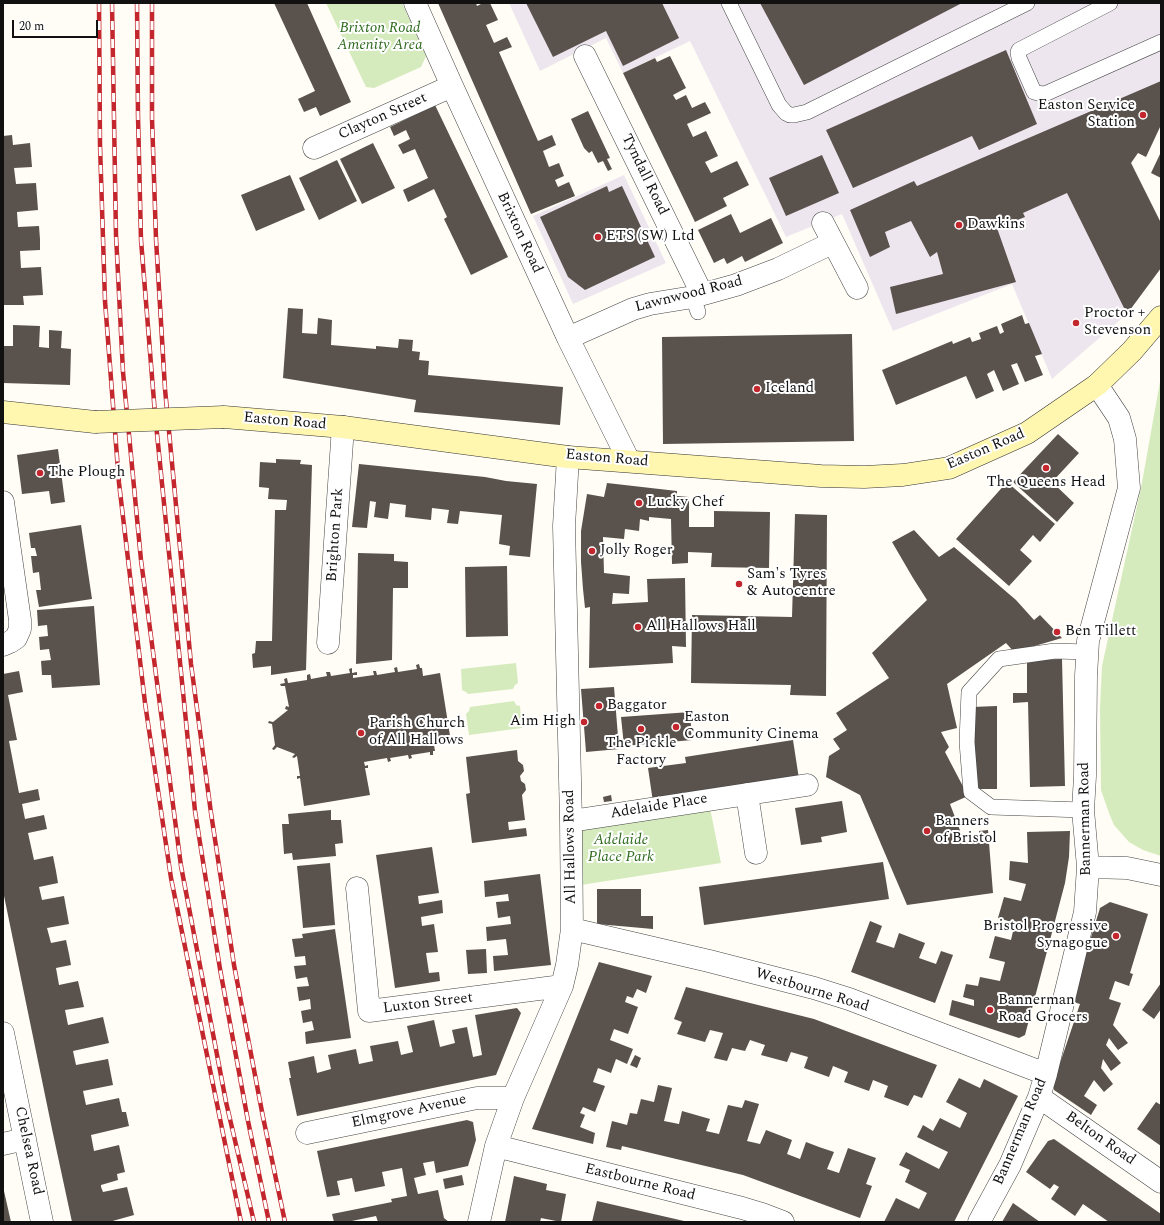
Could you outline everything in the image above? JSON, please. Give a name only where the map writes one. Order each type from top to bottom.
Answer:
[{"type":"main road","name":"Easton Road","points":[[3,412],[95,422],[224,417],[343,427],[568,457],[822,476],[864,477],[903,475],[949,468],[1027,433],[1097,385],[1132,351],[1161,317]]},
{"type":"street","name":"Brixton Road","points":[[415,3],[568,338],[629,461]]},
{"type":"street","name":"Tyndall Road","points":[[585,56],[698,301]]},
{"type":"street","name":"Clayton Street","points":[[314,148],[452,86]]},
{"type":"street","points":[[823,223],[832,243],[857,288]]},
{"type":"street","name":"Lawnwood Road","points":[[568,338],[633,309],[650,304],[698,301],[778,269],[832,243]]},
{"type":"street","name":"Bannerman Road","points":[[979,1222],[1010,1165],[1039,1097],[1046,1074],[1085,912],[1088,867],[1083,810],[1088,641],[1129,488],[1125,439],[1119,418],[1097,385]]},
{"type":"street","name":"Brighton Park","points":[[328,643],[343,427]]},
{"type":"street","name":"All Hallows Road","points":[[479,1222],[496,1146],[513,1098],[562,986],[567,966],[572,929],[564,526],[568,457]]},
{"type":"street","points":[[3,502],[20,620],[20,629],[16,638],[3,645]]},
{"type":"street","name":"Adelaide Place","points":[[571,821],[807,785]]},
{"type":"street","points":[[747,794],[756,853]]},
{"type":"street","points":[[1088,867],[1127,868],[1161,875]]},
{"type":"street","name":"Luxton Street","points":[[357,888],[369,1011],[562,986]]},
{"type":"street","name":"Westbourne Road","points":[[572,929],[814,988],[849,999],[1046,1074]]},
{"type":"street","name":"Chelsea Road","points":[[3,1032],[42,1222]]},
{"type":"street","name":"Belton Road","points":[[1039,1097],[1161,1182]]},
{"type":"street","name":"Elmgrove Avenue","points":[[307,1133],[477,1098],[513,1098]]},
{"type":"street","points":[[3,1144],[25,1139]]},
{"type":"street","name":"Eastbourne Road","points":[[496,1146],[742,1208],[783,1222]]},
{"type":"lane","points":[[729,3],[779,105],[786,113],[794,115],[807,112],[1027,3]]},
{"type":"lane","points":[[1110,3],[1019,50],[1019,58],[1034,92],[1038,94],[1047,93],[1161,42]]},
{"type":"lane","points":[[1083,810],[991,807],[971,792],[967,742],[969,692],[999,659],[1055,651],[1088,652]]},
{"type":"shaded area","points":[[509,3],[1161,3],[1161,81],[1106,105],[1134,168],[1161,223],[1161,268],[1127,314],[1052,379],[1012,284],[893,331],[842,214],[786,237],[690,41],[623,73],[606,38],[540,71]]},
{"type":"shaded area","name":"ETS (SW) Ltd","points":[[624,175],[666,263],[573,304],[533,216]]},
{"type":"green space","name":"Brixton Road Amenity Area","points":[[326,3],[402,3],[426,56],[421,67],[374,88],[366,87]]},
{"type":"green space","points":[[1161,376],[1161,856],[1143,850],[1129,842],[1114,825],[1109,813],[1101,790],[1100,708],[1102,666],[1141,488]]},
{"type":"green space","points":[[516,663],[518,683],[513,689],[468,694],[462,690],[461,669]]},
{"type":"green space","points":[[514,701],[516,705],[520,706],[522,728],[469,735],[466,714],[470,707]]},
{"type":"green space","name":"Adelaide Place Park","points":[[710,808],[721,863],[581,885],[581,827]]},
{"type":"building","points":[[274,3],[307,3],[351,102],[320,116],[316,107],[304,112],[298,99],[315,91]]},
{"type":"building","points":[[438,3],[476,3],[477,6],[483,3],[490,3],[498,20],[486,25],[494,43],[507,37],[512,47],[499,52],[538,141],[552,135],[556,145],[543,151],[549,167],[559,163],[564,176],[555,180],[558,187],[569,182],[575,196],[531,214]]},
{"type":"building","points":[[526,3],[662,3],[679,38],[623,66],[606,31],[553,57]]},
{"type":"building","points":[[760,3],[962,3],[804,85]]},
{"type":"building","points":[[1006,50],[1037,124],[979,150],[972,136],[853,188],[826,130]]},
{"type":"building","points":[[670,56],[686,88],[673,95],[676,100],[686,95],[692,108],[705,102],[711,113],[687,124],[693,137],[706,131],[718,156],[705,162],[711,173],[737,161],[749,185],[723,198],[727,206],[695,222],[623,73],[655,58],[657,62]]},
{"type":"building","points":[[1161,81],[1161,125],[1146,157],[1138,153],[1131,163],[1161,223],[1161,268],[1127,314],[1067,193],[1023,213],[1025,217],[997,228],[1016,282],[896,314],[890,287],[943,274],[937,252],[930,257],[911,221],[885,232],[890,247],[870,257],[850,210],[914,181],[917,186]]},
{"type":"building","points":[[435,105],[508,257],[471,275],[444,219],[447,217],[434,189],[408,202],[403,190],[428,178],[415,149],[403,154],[398,145],[410,139],[406,130],[394,136],[390,127]]},
{"type":"building","points":[[588,111],[610,158],[607,159],[612,169],[608,171],[603,161],[598,163],[592,151],[589,153],[584,148],[571,119]]},
{"type":"building","points":[[12,135],[13,145],[30,143],[32,167],[14,168],[16,184],[36,183],[38,210],[17,212],[18,227],[39,226],[40,239],[40,250],[20,251],[21,268],[41,267],[43,295],[23,296],[24,305],[3,305],[3,136]]},
{"type":"building","points":[[373,143],[395,188],[362,204],[340,159]]},
{"type":"building","points":[[1161,152],[1161,178],[1151,173]]},
{"type":"building","points":[[822,155],[839,193],[786,216],[769,178]]},
{"type":"building","points":[[337,160],[357,201],[319,220],[299,178]]},
{"type":"building","points":[[290,175],[305,210],[256,231],[241,195]]},
{"type":"building","name":"ETS (SW) Ltd","points":[[607,186],[609,192],[622,186],[655,257],[585,290],[568,277],[540,217]]},
{"type":"building","points":[[731,214],[740,233],[771,218],[783,243],[745,262],[742,256],[727,264],[724,258],[714,263],[698,230]]},
{"type":"building","points":[[288,308],[303,309],[302,333],[317,334],[318,318],[332,320],[331,345],[376,349],[376,346],[398,348],[399,339],[413,340],[412,351],[420,352],[419,360],[429,361],[428,375],[563,387],[560,425],[414,412],[416,400],[283,378]]},
{"type":"building","points":[[1022,315],[1025,324],[1029,323],[1042,354],[1035,356],[1043,375],[1025,382],[1017,363],[1011,365],[1019,384],[1003,391],[994,370],[987,374],[994,391],[976,399],[966,376],[896,405],[882,370],[952,341],[953,344],[970,337],[972,342],[981,339],[979,333],[997,326],[1000,334],[1004,332],[1001,324]]},
{"type":"building","points":[[13,325],[40,326],[39,347],[49,348],[49,330],[62,331],[61,348],[71,349],[70,385],[3,383],[3,346],[13,346]]},
{"type":"building","name":"Iceland","points":[[852,334],[854,441],[663,444],[662,337]]},
{"type":"building","name":"The Queens Head","points":[[1058,434],[1079,453],[1052,482],[1074,503],[1057,522],[1013,482]]},
{"type":"building","name":"The Plough","points":[[58,449],[65,502],[51,504],[49,491],[22,494],[17,455]]},
{"type":"building","points":[[276,459],[301,460],[300,464],[312,465],[306,670],[271,675],[271,666],[253,668],[252,654],[255,653],[256,641],[272,641],[275,510],[286,510],[287,500],[268,499],[269,488],[259,487],[260,462],[276,463]]},
{"type":"building","points":[[359,464],[537,484],[530,557],[509,555],[510,546],[499,544],[502,515],[460,511],[458,524],[447,523],[449,510],[432,508],[431,520],[405,517],[406,505],[390,503],[388,519],[374,517],[376,502],[370,501],[367,528],[352,527]]},
{"type":"building","points":[[1007,482],[1055,524],[1040,542],[1033,535],[1020,550],[1032,561],[1009,586],[956,539]]},
{"type":"building","points":[[607,483],[677,491],[677,496],[689,497],[689,527],[714,527],[714,511],[770,512],[769,568],[711,567],[712,553],[688,552],[688,563],[672,564],[671,519],[649,517],[649,521],[640,519],[639,531],[625,529],[624,539],[603,537],[604,573],[630,576],[629,594],[613,593],[612,604],[648,602],[647,579],[685,578],[686,647],[672,646],[673,663],[589,668],[590,607],[585,608],[581,562],[581,531],[587,494],[604,497]]},
{"type":"building","points":[[795,514],[827,515],[826,696],[790,695],[791,685],[691,683],[692,615],[792,617]]},
{"type":"building","points":[[81,525],[92,599],[39,607],[36,590],[41,590],[39,572],[33,573],[31,556],[37,556],[35,548],[31,548],[29,533]]},
{"type":"building","points":[[914,530],[939,557],[954,547],[1016,600],[1034,620],[1040,615],[1062,638],[1014,652],[1006,643],[947,684],[957,728],[941,732],[949,747],[945,752],[968,796],[950,804],[964,841],[980,840],[979,831],[988,830],[993,893],[907,905],[860,795],[826,777],[829,756],[840,749],[833,739],[847,730],[836,713],[889,678],[872,653],[927,600],[892,542]]},
{"type":"building","points":[[358,553],[394,554],[394,561],[408,562],[408,588],[393,588],[392,660],[356,664]]},
{"type":"building","points":[[507,566],[508,636],[466,637],[465,567]]},
{"type":"building","points":[[94,606],[100,685],[52,688],[51,675],[42,675],[41,661],[51,660],[49,649],[40,650],[39,637],[48,636],[47,625],[38,626],[37,610]]},
{"type":"building","points":[[1062,659],[1065,786],[1030,787],[1028,702],[1013,703],[1013,693],[1027,693],[1027,660]]},
{"type":"building","name":"Parish Church of All Hallows","points":[[419,664],[420,668],[422,668],[423,676],[440,673],[451,742],[434,745],[435,751],[433,751],[433,755],[430,755],[430,752],[411,755],[412,758],[409,759],[408,755],[390,758],[391,761],[388,762],[387,758],[364,762],[365,766],[368,765],[368,768],[365,768],[370,795],[304,806],[300,778],[297,779],[297,776],[300,776],[297,756],[294,758],[292,757],[295,754],[277,747],[274,750],[272,749],[275,745],[272,724],[268,723],[269,721],[273,722],[288,710],[285,709],[286,706],[289,707],[285,686],[281,686],[280,684],[285,683],[284,679],[287,678],[288,683],[307,680],[307,675],[310,674],[311,679],[327,676],[326,672],[330,672],[331,676],[350,673],[349,669],[352,668],[352,673],[357,672],[357,675],[353,675],[353,678],[374,675],[373,671],[376,671],[377,675],[395,672],[394,668],[397,667],[398,672],[417,669],[416,665]]},
{"type":"building","points":[[19,671],[23,692],[8,695],[17,740],[9,741],[19,793],[38,789],[40,800],[22,804],[25,819],[44,815],[47,829],[28,833],[34,860],[53,856],[58,883],[39,887],[42,900],[64,896],[69,924],[47,928],[51,943],[66,940],[69,954],[71,965],[56,968],[59,985],[78,981],[84,1007],[65,1010],[68,1025],[103,1017],[109,1043],[73,1051],[76,1065],[108,1059],[113,1085],[83,1091],[86,1105],[119,1098],[122,1112],[126,1112],[129,1126],[91,1135],[94,1151],[119,1145],[125,1172],[117,1174],[118,1180],[101,1185],[101,1187],[103,1192],[127,1187],[134,1215],[109,1222],[72,1222],[3,891],[3,674]]},
{"type":"building","name":"Baggator","points":[[614,687],[619,749],[586,752],[581,689]]},
{"type":"building","points":[[997,706],[997,789],[972,789],[972,707]]},
{"type":"building","points":[[690,712],[692,740],[624,746],[621,717]]},
{"type":"building","points":[[793,740],[799,779],[653,802],[648,768],[686,763],[685,757]]},
{"type":"building","points":[[517,750],[518,761],[523,765],[524,771],[520,776],[521,781],[525,784],[526,790],[522,795],[525,820],[508,822],[509,830],[526,828],[527,836],[472,843],[466,794],[470,793],[466,757]]},
{"type":"building","points":[[611,795],[612,801],[604,802],[603,797]]},
{"type":"building","points":[[842,801],[847,832],[821,837],[822,842],[801,845],[795,808]]},
{"type":"building","points":[[331,810],[331,820],[341,820],[343,843],[335,844],[336,856],[293,860],[292,853],[284,854],[282,824],[289,824],[288,814]]},
{"type":"building","points":[[1070,831],[1069,857],[1065,883],[1025,1035],[1019,1038],[949,1015],[952,1000],[974,1006],[974,1000],[963,997],[966,984],[978,986],[980,977],[1000,981],[1005,962],[989,958],[995,936],[1011,940],[1015,923],[998,918],[1004,897],[1021,901],[1026,884],[1009,880],[1010,861],[1028,863],[1027,832]]},
{"type":"building","points":[[432,847],[439,893],[418,896],[419,904],[442,900],[443,913],[421,917],[422,926],[434,924],[438,952],[426,953],[429,973],[439,972],[440,981],[395,988],[376,855]]},
{"type":"building","points":[[883,862],[889,899],[704,925],[699,887]]},
{"type":"building","points":[[330,863],[335,925],[303,928],[297,866]]},
{"type":"building","points":[[540,874],[551,965],[494,971],[493,956],[508,955],[506,939],[487,941],[486,927],[511,924],[510,916],[498,918],[496,902],[509,901],[508,894],[485,897],[484,881]]},
{"type":"building","points":[[597,889],[641,889],[641,916],[653,916],[653,929],[597,924]]},
{"type":"building","points":[[1110,902],[1148,914],[1130,973],[1133,974],[1129,986],[1115,981],[1109,999],[1121,1003],[1113,1025],[1128,1043],[1118,1050],[1109,1038],[1106,1045],[1121,1063],[1111,1071],[1103,1059],[1101,1068],[1113,1084],[1104,1092],[1094,1080],[1084,1096],[1097,1105],[1091,1115],[1054,1090],[1053,1082],[1080,1004],[1070,1001],[1100,908]]},
{"type":"building","points":[[870,921],[882,926],[876,942],[894,948],[899,933],[925,943],[919,958],[936,964],[941,951],[953,955],[935,1003],[851,972]]},
{"type":"building","points":[[335,929],[351,1038],[306,1044],[305,1032],[314,1030],[312,1021],[303,1023],[301,1011],[311,1009],[310,999],[299,1001],[297,987],[309,986],[307,977],[296,979],[294,966],[306,965],[305,956],[295,957],[292,939],[303,938],[302,934]]},
{"type":"building","points":[[486,949],[487,973],[468,974],[466,950]]},
{"type":"building","points":[[599,962],[652,976],[646,993],[637,989],[633,998],[627,996],[625,1002],[638,1007],[628,1034],[614,1029],[610,1040],[633,1049],[627,1064],[616,1059],[611,1073],[598,1068],[593,1082],[605,1086],[595,1112],[583,1107],[580,1113],[585,1115],[580,1127],[595,1133],[593,1144],[532,1129]]},
{"type":"building","points":[[1161,983],[1161,1009],[1154,1019],[1142,1010]]},
{"type":"building","points":[[686,987],[814,1019],[937,1065],[922,1098],[914,1095],[908,1106],[884,1097],[888,1086],[873,1080],[869,1091],[844,1082],[848,1072],[833,1066],[829,1077],[804,1068],[808,1057],[791,1052],[787,1062],[761,1055],[765,1045],[750,1040],[745,1051],[732,1048],[727,1061],[714,1058],[723,1033],[710,1030],[705,1042],[677,1034],[682,1022],[674,1019]]},
{"type":"building","points":[[517,1008],[521,1013],[496,1075],[297,1116],[289,1078],[291,1078],[288,1062],[314,1056],[317,1073],[331,1069],[328,1055],[356,1049],[359,1064],[373,1061],[370,1046],[398,1041],[401,1055],[413,1052],[407,1026],[434,1020],[440,1047],[455,1043],[452,1030],[467,1027],[473,1057],[482,1055],[475,1015]]},
{"type":"building","points":[[635,1055],[641,1058],[637,1068],[630,1065]]},
{"type":"building","points":[[959,1078],[980,1088],[984,1079],[1018,1096],[954,1222],[884,1222],[896,1198],[919,1209],[927,1193],[905,1182],[910,1170],[899,1165],[906,1152],[939,1169],[948,1152],[917,1137],[923,1125],[933,1131],[940,1118],[960,1128],[967,1113],[946,1102]]},
{"type":"building","points":[[658,1085],[672,1088],[664,1121],[679,1124],[682,1111],[710,1119],[706,1131],[719,1134],[728,1105],[742,1108],[745,1100],[759,1104],[747,1141],[760,1144],[766,1130],[792,1140],[787,1154],[800,1159],[806,1142],[834,1152],[827,1169],[839,1173],[848,1148],[876,1158],[866,1184],[872,1186],[860,1218],[743,1175],[622,1146],[621,1150],[606,1147],[612,1121],[627,1125],[630,1113],[637,1114],[641,1099],[654,1102]]},
{"type":"building","points":[[1156,1102],[1161,1105],[1161,1146],[1137,1129]]},
{"type":"building","points":[[467,1120],[473,1122],[476,1140],[468,1166],[436,1173],[434,1161],[423,1163],[426,1175],[414,1178],[418,1194],[438,1190],[444,1218],[449,1222],[378,1222],[376,1216],[347,1222],[334,1222],[332,1214],[392,1202],[391,1199],[407,1196],[402,1168],[382,1172],[385,1186],[355,1192],[352,1178],[337,1181],[340,1195],[327,1197],[317,1151]]},
{"type":"building","points":[[1054,1139],[1161,1214],[1161,1222],[1109,1222],[1083,1204],[1075,1216],[1051,1199],[1059,1187],[1054,1184],[1050,1189],[1026,1172],[1048,1141]]},
{"type":"building","points":[[462,1175],[464,1185],[445,1189],[443,1179]]},
{"type":"building","points":[[514,1176],[547,1184],[546,1190],[566,1194],[561,1222],[541,1218],[540,1222],[505,1222]]},
{"type":"building","points":[[4,1191],[11,1222],[3,1222]]},
{"type":"building","points":[[597,1201],[684,1221],[684,1222],[592,1222]]},
{"type":"building","points":[[1013,1203],[1040,1222],[1002,1222]]},
{"type":"railway","points":[[99,3],[100,145],[105,301],[119,483],[145,703],[171,878],[241,1222]]},
{"type":"railway","points":[[112,3],[116,235],[123,372],[141,560],[181,866],[226,1102],[254,1222]]},
{"type":"railway","points":[[137,3],[141,240],[155,414],[195,811],[220,969],[248,1121],[269,1222]]},
{"type":"railway","points":[[152,3],[152,118],[156,239],[165,389],[191,664],[211,813],[234,965],[285,1222]]},
{"type":"place","name":"Easton Service Station","points":[[1143,115]]},
{"type":"place","name":"Dawkins","points":[[959,225]]},
{"type":"place","name":"ETS (SW) Ltd","points":[[598,237]]},
{"type":"place","name":"Proctor + Stevenson","points":[[1076,323]]},
{"type":"place","name":"Iceland","points":[[757,389]]},
{"type":"place","name":"The Queens Head","points":[[1046,468]]},
{"type":"place","name":"The Plough","points":[[40,473]]},
{"type":"place","name":"Lucky Chef","points":[[639,503]]},
{"type":"place","name":"Jolly Roger","points":[[592,551]]},
{"type":"place","name":"Sam's Tyres & Autocentre","points":[[739,584]]},
{"type":"place","name":"All Hallows Hall","points":[[638,627]]},
{"type":"place","name":"Ben Tillett","points":[[1057,632]]},
{"type":"place","name":"Baggator","points":[[599,706]]},
{"type":"place","name":"Aim High","points":[[584,722]]},
{"type":"place","name":"Easton Community Cinema","points":[[676,727]]},
{"type":"place","name":"The Pickle Factory","points":[[641,729]]},
{"type":"place","name":"Parish Church of All Hallows","points":[[361,733]]},
{"type":"place","name":"Banners of Bristol","points":[[927,831]]},
{"type":"place","name":"Bristol Progressive Synagogue","points":[[1116,936]]},
{"type":"place","name":"Bannerman Road Grocers","points":[[990,1010]]}]
